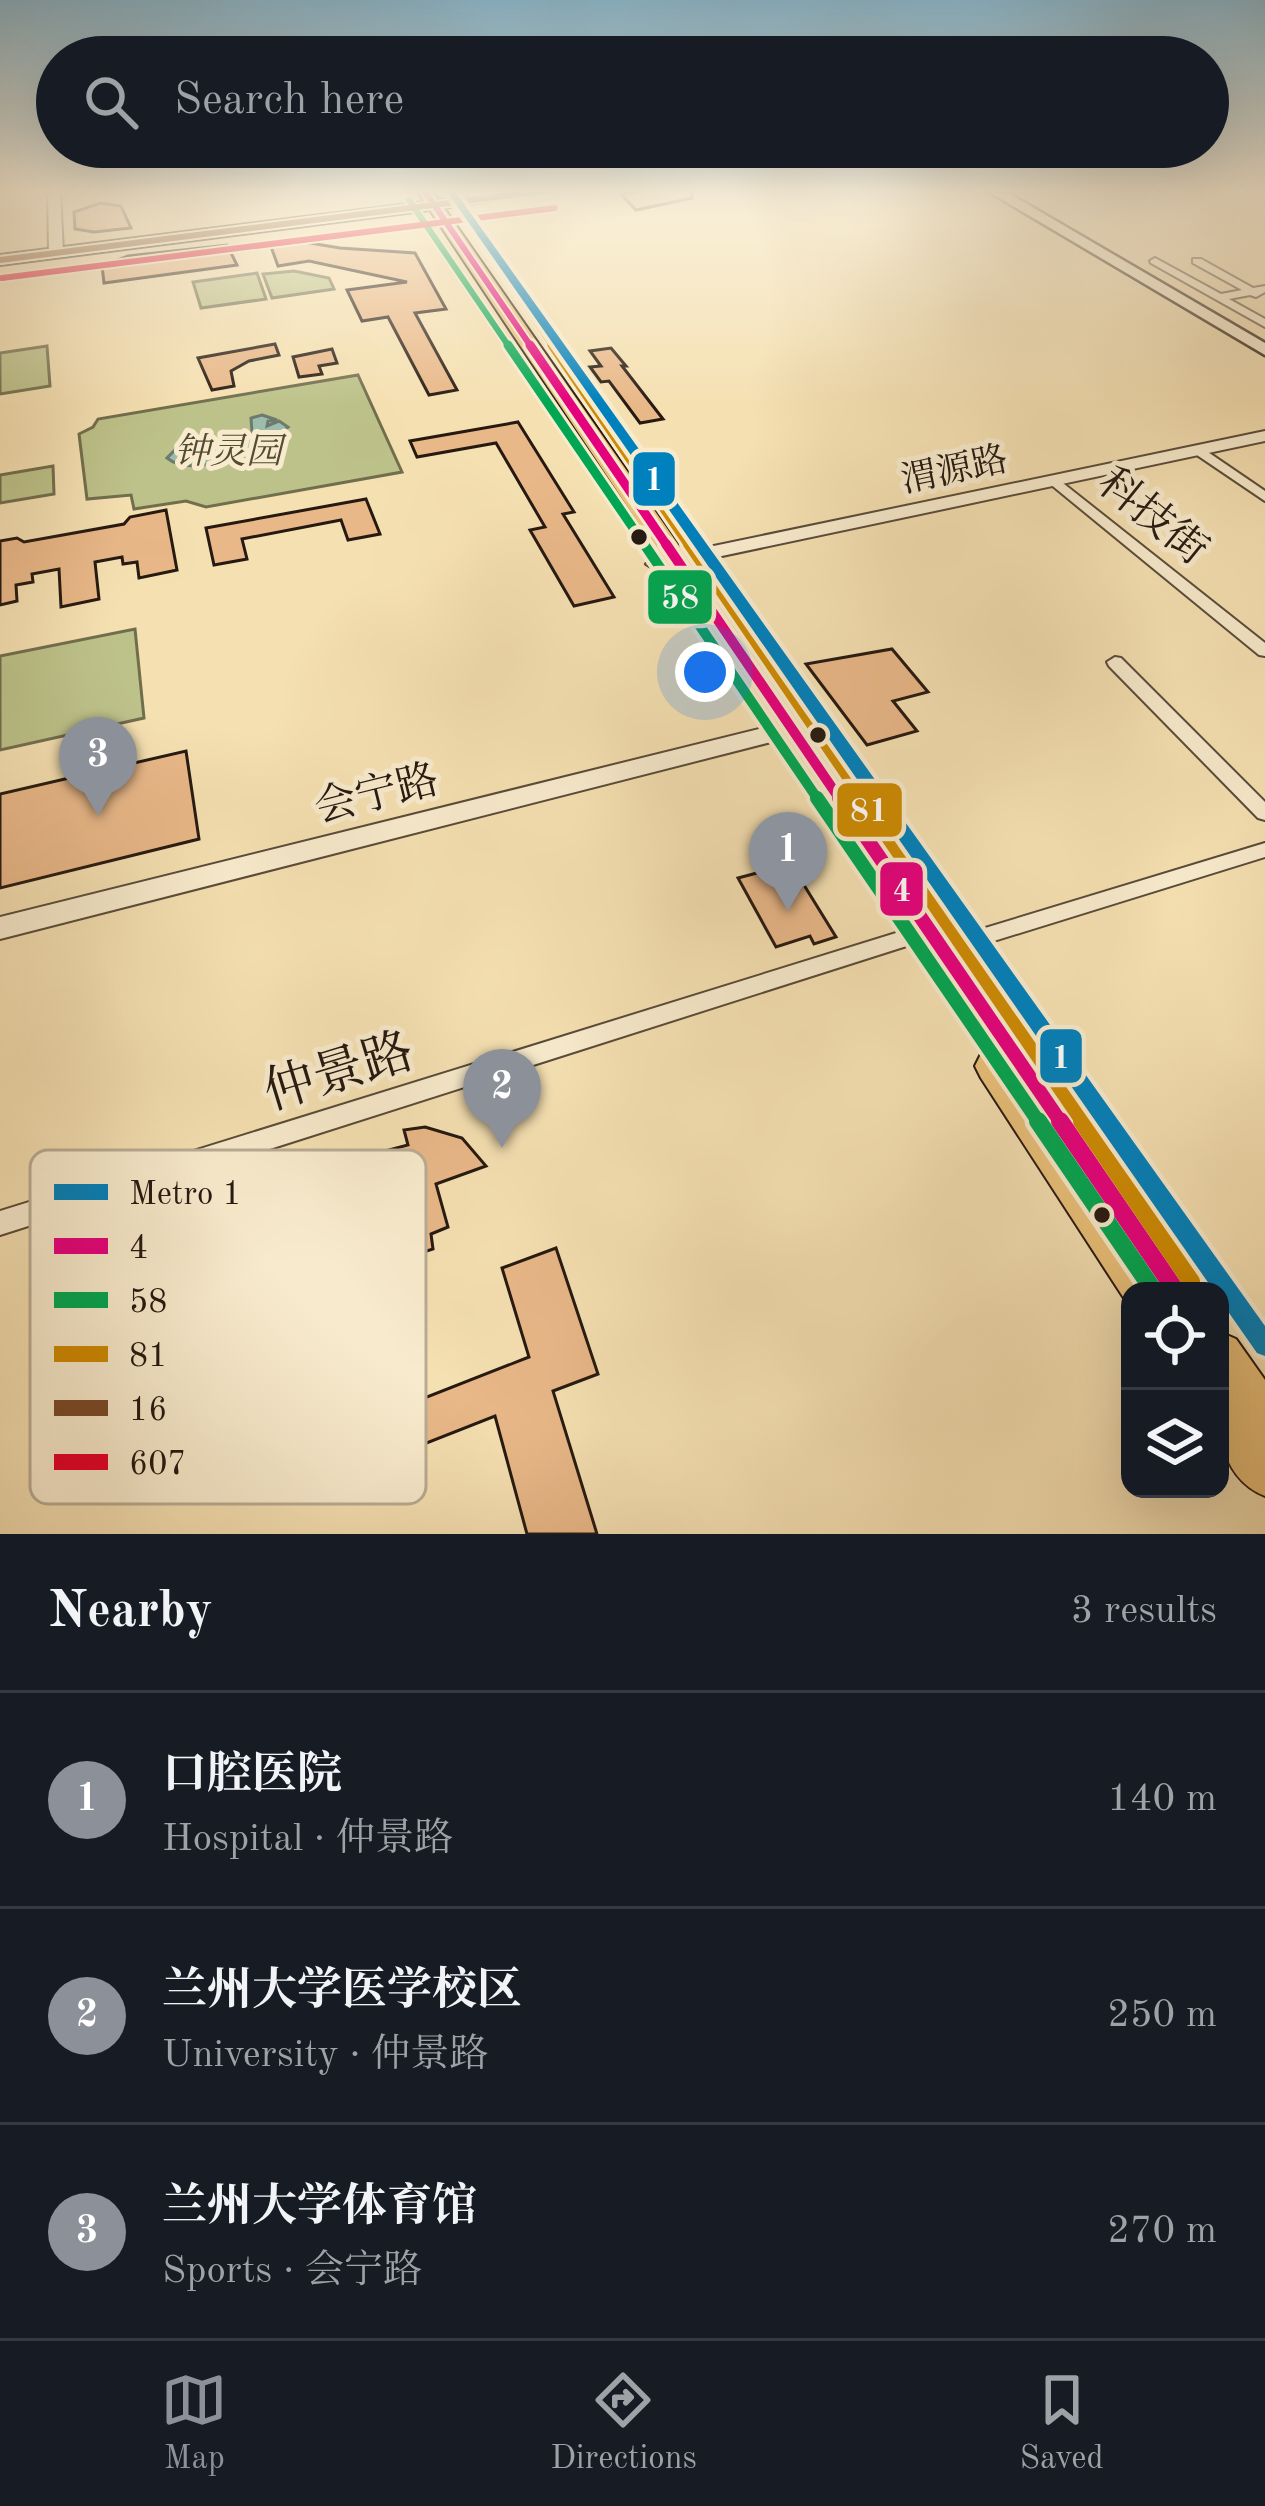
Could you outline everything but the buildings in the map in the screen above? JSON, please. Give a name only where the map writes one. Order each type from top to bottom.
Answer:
[{"type":"main road","points":[[465,262],[924,944],[1138,1282]]},
{"type":"main road","points":[[1115,262],[1265,350]]},
{"type":"main road","points":[[666,562],[771,734],[1169,1282]]},
{"type":"main road","points":[[1229,1368],[1265,1420]]},
{"type":"main road","points":[[1229,1418],[1265,1472]]},
{"type":"street","points":[[1156,262],[1265,320]]},
{"type":"street","points":[[1199,262],[1258,290],[1265,299]]},
{"type":"street","points":[[1185,303],[1258,290]]},
{"type":"street","name":"渭源路","points":[[666,562],[1265,436]]},
{"type":"street","points":[[1199,450],[1265,497]]},
{"type":"street","name":"科技街","points":[[1054,480],[1265,651]]},
{"type":"street","points":[[1115,662],[1265,813]]},
{"type":"street","name":"会宁路","points":[[0,928],[771,734]]},
{"type":"street","name":"仲景路","points":[[242,1150],[924,944],[1265,850]]},
{"type":"street","name":"仲景路","points":[[0,1223],[30,1214]]},
{"type":"green space","points":[[294,271],[329,278],[334,289],[272,298],[263,274]]},
{"type":"green space","points":[[257,273],[266,299],[201,308],[193,282]]},
{"type":"green space","points":[[47,346],[50,386],[0,394],[0,353]]},
{"type":"green space","name":"钟灵园","points":[[358,375],[402,472],[206,507],[186,501],[134,509],[131,495],[87,499],[79,434],[98,419]]},
{"type":"green space","points":[[53,466],[54,494],[0,503],[0,475]]},
{"type":"green space","points":[[135,629],[144,718],[0,750],[0,656]]},
{"type":"shaded area","points":[[262,415],[277,420],[268,421],[267,426],[279,421],[288,427],[205,465],[178,464],[167,458],[176,449],[252,433],[251,418]]},
{"type":"metro line","name":"1","points":[[501,262],[1265,1345]]},
{"type":"transit line","name":"607","points":[[2,278],[132,262]]},
{"type":"transit line","name":"58","points":[[451,262],[1148,1282]]},
{"type":"transit line","name":"4","points":[[473,262],[1170,1282]]},
{"type":"transit line","name":"81","points":[[495,262],[1191,1281]]},
{"type":"place","name":"兰州大学体育馆","points":[[98,816]]},
{"type":"place","name":"口腔医院","points":[[788,911]]},
{"type":"place","name":"兰州大学医学校区","points":[[502,1148]]}]
